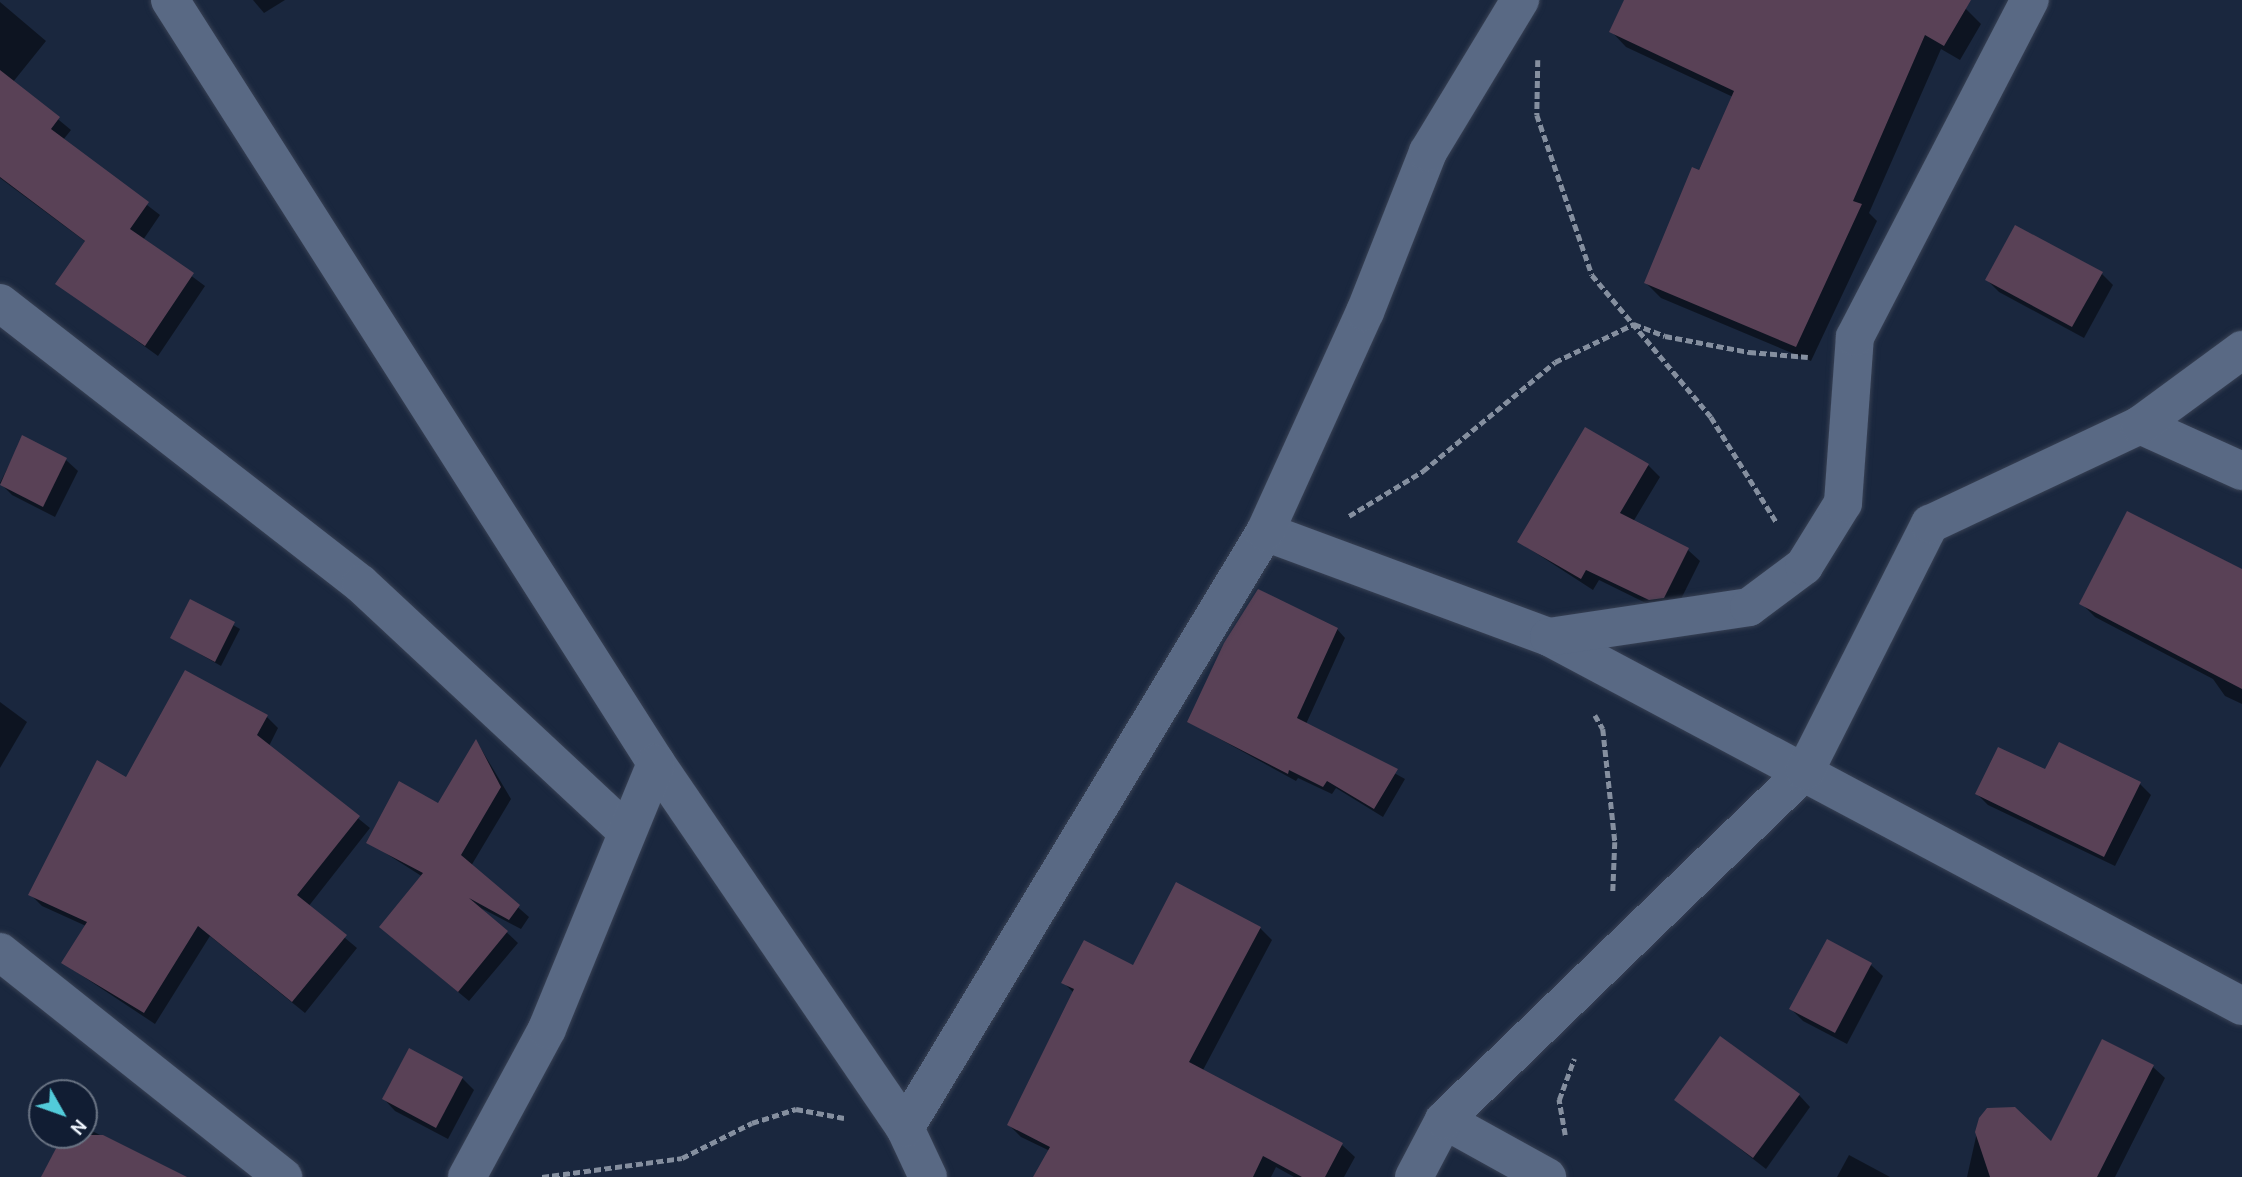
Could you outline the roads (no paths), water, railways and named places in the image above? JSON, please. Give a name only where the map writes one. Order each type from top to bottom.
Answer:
[{"type":"street","points":[[170,0],[656,763],[905,1128],[928,1177]]},
{"type":"street","points":[[905,1128],[1283,539],[1365,312],[1428,152],[1520,0]]},
{"type":"street","points":[[1549,637],[1749,607],[1804,565],[1843,503],[1855,337],[2030,0]]},
{"type":"street","points":[[0,303],[361,584],[625,830]]},
{"type":"street","points":[[1414,1177],[1444,1120],[1805,771],[1930,524],[2140,425],[2242,350]]},
{"type":"street","points":[[2140,425],[2242,471]]},
{"type":"street","points":[[1283,539],[1549,637],[2242,1006]]},
{"type":"street","points":[[467,1177],[547,1029],[625,830],[656,763]]},
{"type":"street","points":[[0,952],[283,1177]]},
{"type":"street","points":[[1444,1120],[1547,1177]]}]
